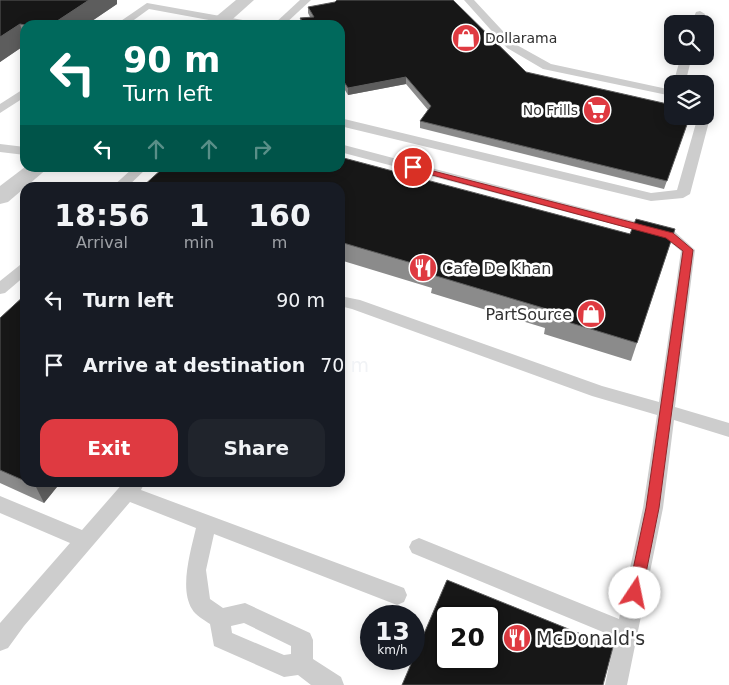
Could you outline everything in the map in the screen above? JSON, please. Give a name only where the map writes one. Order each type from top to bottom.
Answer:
[{"type":"street","points":[[221,20],[246,0]]},
{"type":"street","points":[[0,197],[32,172]]},
{"type":"lane","points":[[132,0],[148,6],[209,20]]},
{"type":"lane","points":[[284,20],[306,0]]},
{"type":"lane","points":[[468,0],[511,46],[547,67],[664,91]]},
{"type":"lane","points":[[127,20],[148,6]]},
{"type":"lane","points":[[0,109],[20,95]]},
{"type":"lane","points":[[345,123],[651,197],[682,194],[702,125]]},
{"type":"lane","points":[[0,148],[20,150]]},
{"type":"lane","points":[[345,149],[670,235],[688,250],[653,508],[616,685]]},
{"type":"lane","points":[[124,182],[135,172]]},
{"type":"lane","points":[[0,289],[20,272]]},
{"type":"lane","points":[[345,302],[598,391],[729,430]]},
{"type":"lane","points":[[0,641],[16,619],[132,488],[207,524],[397,595]]},
{"type":"lane","points":[[0,504],[86,541]]},
{"type":"lane","points":[[207,524],[196,570],[200,604],[220,619],[222,639],[284,666],[302,664],[317,676],[333,685]]},
{"type":"lane","points":[[419,547],[627,632]]},
{"type":"lane","points":[[220,619],[245,614],[302,640],[302,664]]},
{"type":"building","points":[[0,0],[89,0],[59,20],[20,20],[20,24],[0,37]]},
{"type":"building","points":[[337,0],[453,0],[526,72],[664,103],[664,125],[687,125],[667,181],[420,121],[431,106],[406,77],[348,88],[345,84],[345,20],[301,20],[300,18],[314,17],[308,7]]},
{"type":"building","points":[[345,158],[630,234],[636,219],[675,229],[637,343],[548,316],[550,310],[433,275],[436,270],[345,243],[345,182],[148,182],[159,172],[345,172]]},
{"type":"building","points":[[20,300],[20,479],[0,470],[0,318]]},
{"type":"building","name":"McDonald's","points":[[447,580],[613,647],[603,685],[402,685],[408,670],[425,670],[425,631],[435,608],[435,670],[500,670],[500,605],[436,605]]},
{"type":"place","name":"Dollarama","points":[[466,38]]},
{"type":"place","name":"No Frills","points":[[597,110]]},
{"type":"place","name":"Cafe De Khan","points":[[423,268]]},
{"type":"place","name":"PartSource","points":[[591,314]]},
{"type":"place","name":"McDonald's","points":[[517,638]]},
{"type":"route","points":[[413,167],[670,235],[688,250],[653,508],[635,593]]}]
